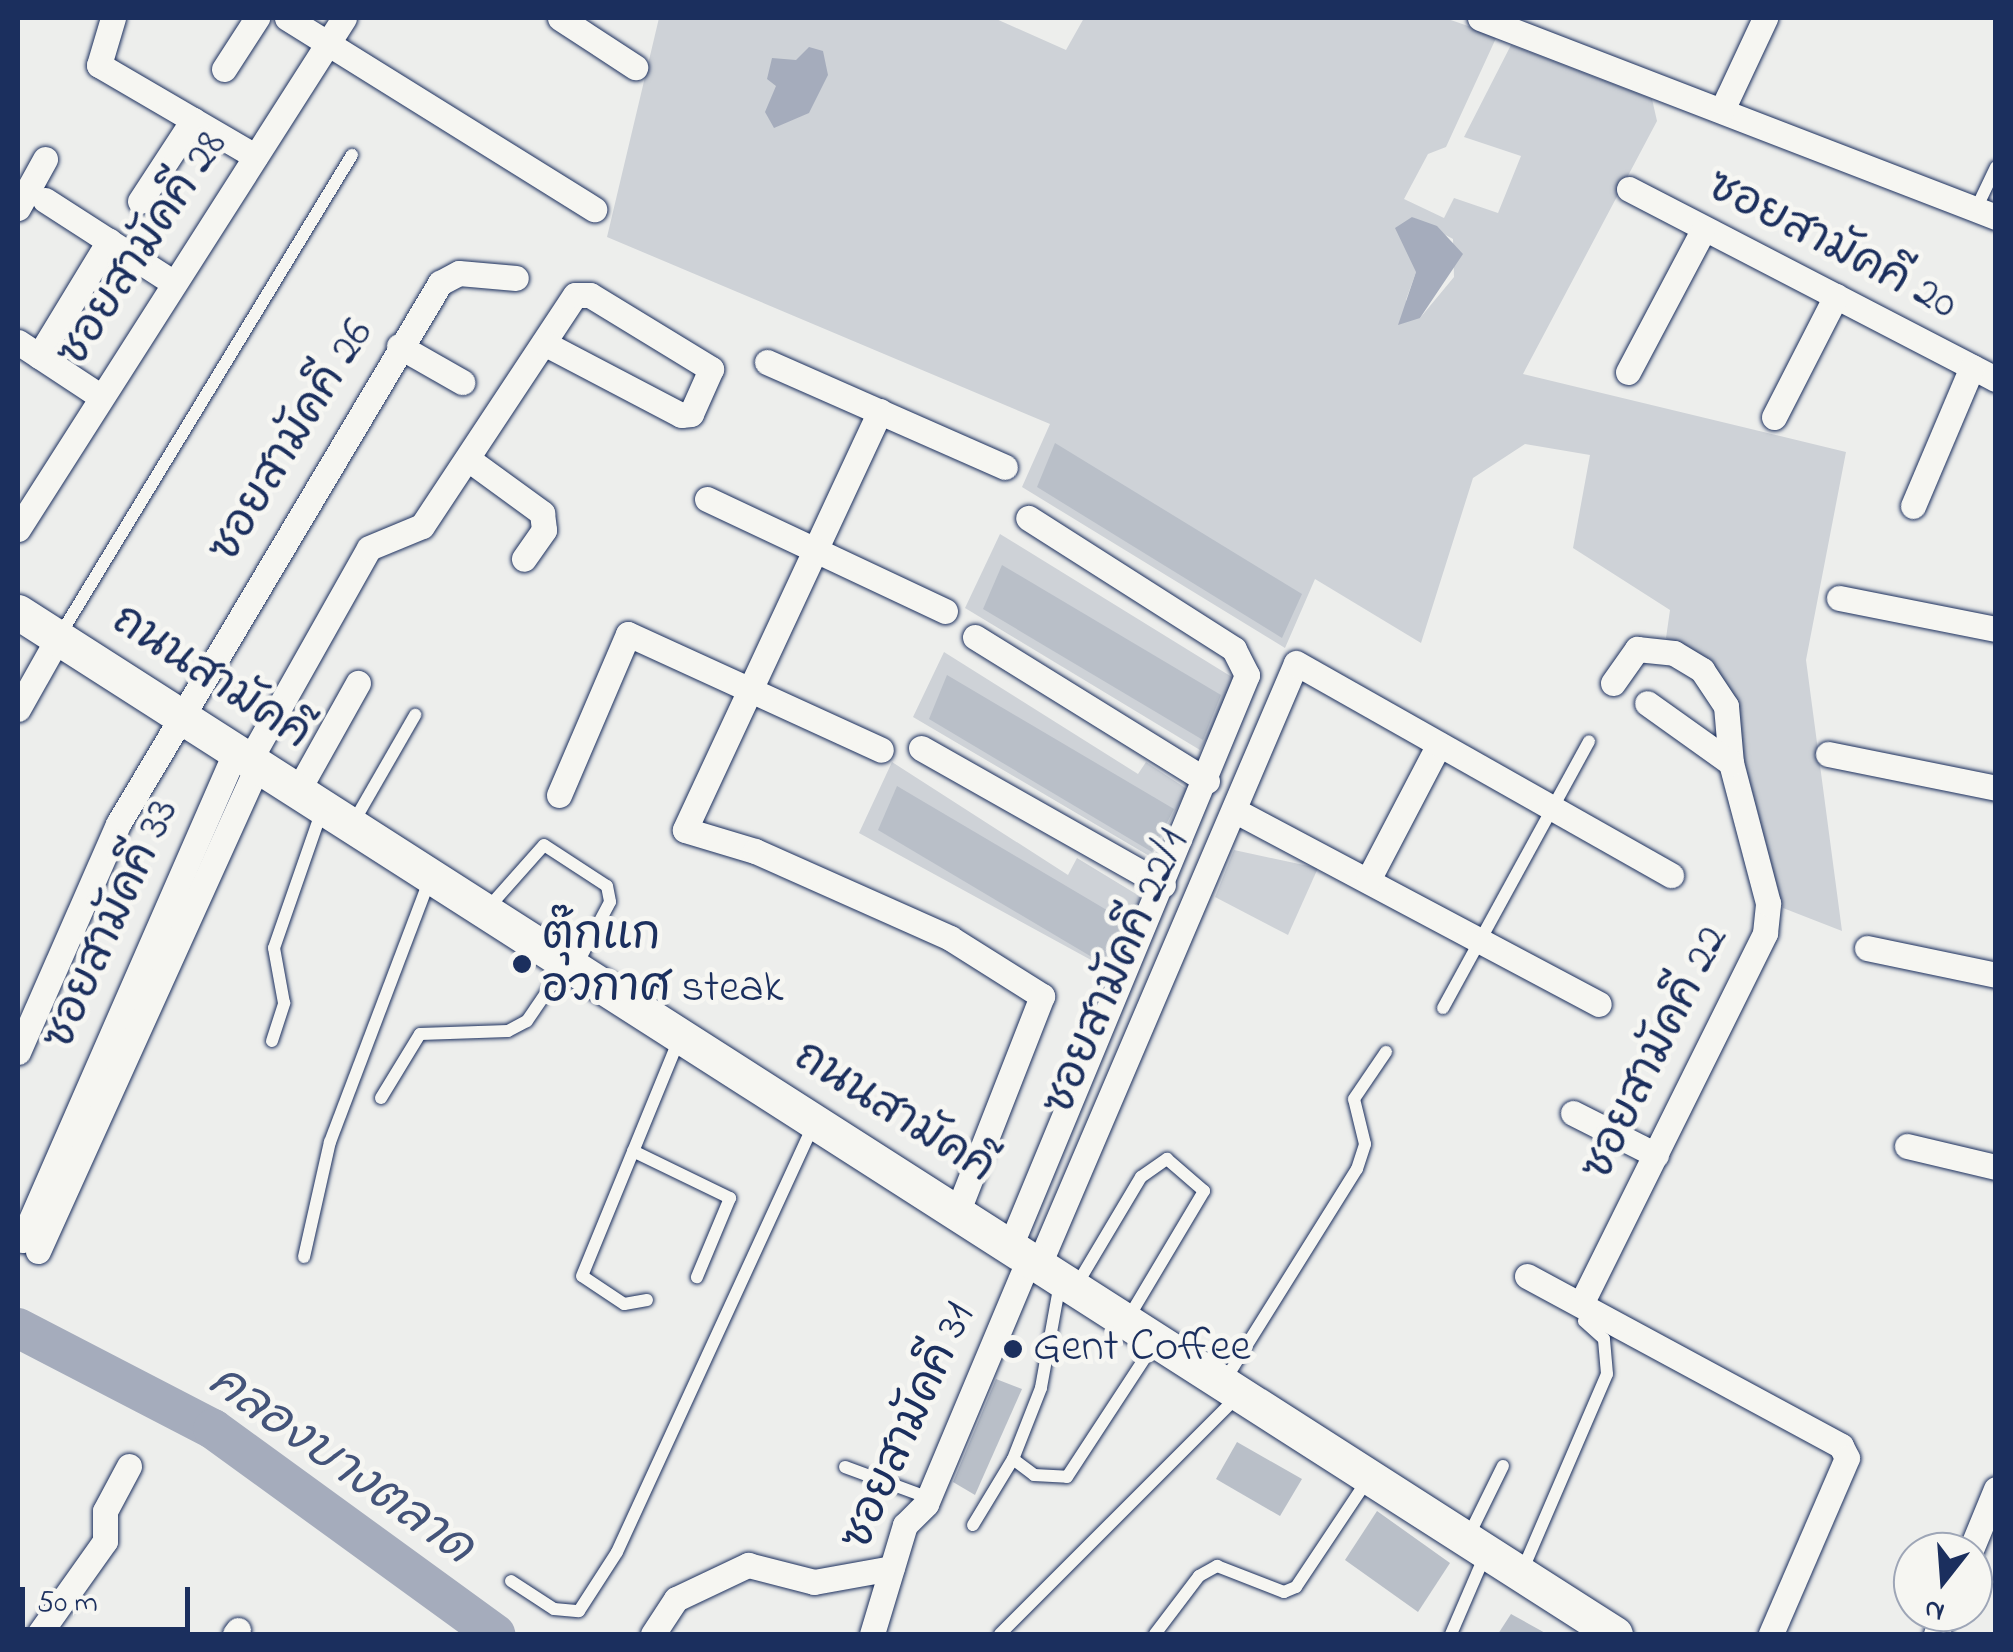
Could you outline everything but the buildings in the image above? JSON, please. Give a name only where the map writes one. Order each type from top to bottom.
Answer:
[{"type":"main road","name":"ถนนสามัคคี","points":[[18,612],[1044,1265],[1476,1548],[1615,1634]]},
{"type":"street","points":[[113,18],[99,65],[255,156]]},
{"type":"street","points":[[224,69],[257,18]]},
{"type":"street","points":[[287,18],[594,209]]},
{"type":"street","name":"ซอยสามัคคี 28","points":[[18,529],[344,18]]},
{"type":"street","points":[[560,18],[635,67]]},
{"type":"street","points":[[1480,18],[1986,212]]},
{"type":"street","points":[[1722,110],[1765,18]]},
{"type":"street","points":[[140,201],[193,120]]},
{"type":"street","points":[[18,208],[45,159]]},
{"type":"street","name":"ซอยสามัคคี 20","points":[[1629,190],[1702,232],[1984,373]]},
{"type":"street","points":[[45,200],[174,283]]},
{"type":"street","points":[[1628,372],[1702,232]]},
{"type":"street","points":[[100,396],[28,349],[110,241]]},
{"type":"street","name":"ซอยสามัคคี 26","points":[[18,1052],[118,824],[399,346],[448,277],[516,278]]},
{"type":"street","points":[[30,1246],[247,760],[369,548],[422,526],[544,343],[582,294],[711,369],[691,414],[681,416],[544,343]]},
{"type":"street","points":[[1774,417],[1836,296]]},
{"type":"street","points":[[399,346],[462,382]]},
{"type":"street","points":[[767,362],[1004,467]]},
{"type":"street","points":[[1912,506],[1984,373]]},
{"type":"street","points":[[880,412],[685,830],[755,851],[950,938],[1042,996],[958,1210]]},
{"type":"street","points":[[468,459],[542,513],[544,530],[524,559]]},
{"type":"street","points":[[708,499],[945,611]]},
{"type":"street","points":[[1028,518],[1244,663],[1208,781],[1163,885],[1044,1265]]},
{"type":"street","points":[[1839,598],[1996,629]]},
{"type":"street","points":[[559,795],[628,634],[881,750]]},
{"type":"street","points":[[975,636],[1208,781]]},
{"type":"street","points":[[18,709],[58,638]]},
{"type":"street","name":"ซอยสามัคคี 22","points":[[1583,1312],[1765,933],[1768,903],[1731,763],[1726,706],[1702,670],[1674,653],[1637,649],[1614,683]]},
{"type":"street","name":"ซอยสามัคคี 22/1","points":[[1044,1265],[1296,663],[1439,744]]},
{"type":"street","points":[[324,808],[358,683]]},
{"type":"street","points":[[1647,703],[1731,763]]},
{"type":"street","points":[[1368,880],[1439,744],[1671,875]]},
{"type":"street","points":[[921,748],[1163,885]]},
{"type":"street","points":[[1828,754],[1996,788]]},
{"type":"street","points":[[1234,810],[1599,1004]]},
{"type":"street","points":[[1867,948],[1996,975]]},
{"type":"street","points":[[1573,1113],[1656,1155]]},
{"type":"street","points":[[1907,1146],[1996,1167]]},
{"type":"street","name":"ซอยสามัคคี 31","points":[[872,1634],[904,1526],[928,1498],[1044,1265]]},
{"type":"street","points":[[1527,1276],[1583,1312],[1841,1446],[1846,1458],[1771,1634]]},
{"type":"street","points":[[39,1634],[104,1541],[105,1511],[128,1466]]},
{"type":"street","points":[[1978,1532],[1996,1489]]},
{"type":"street","points":[[653,1634],[676,1600],[748,1566],[814,1582],[892,1568]]},
{"type":"lane","points":[[58,638],[352,155]]},
{"type":"lane","points":[[1986,212],[1996,167]]},
{"type":"lane","points":[[272,1041],[284,1002],[274,948],[324,808],[415,715]]},
{"type":"lane","points":[[1443,1008],[1589,741]]},
{"type":"lane","points":[[382,1098],[420,1034],[508,1031],[527,1021],[570,965],[610,902],[607,886],[544,845],[485,912]]},
{"type":"lane","points":[[304,1257],[330,1142],[430,877]]},
{"type":"lane","points":[[647,1300],[624,1304],[582,1276],[680,1036]]},
{"type":"lane","points":[[1000,1634],[1232,1387],[1356,1169],[1366,1144],[1354,1099],[1386,1052]]},
{"type":"lane","points":[[511,1581],[554,1609],[579,1611],[617,1552],[815,1121]]},
{"type":"lane","points":[[633,1151],[730,1198],[697,1277]]},
{"type":"lane","points":[[973,1525],[1013,1460],[1041,1388],[1044,1265],[1157,1157],[1198,1180],[1204,1191],[1143,1329],[1062,1482],[1013,1460]]},
{"type":"lane","points":[[1520,1576],[1608,1374],[1604,1339],[1583,1312]]},
{"type":"lane","points":[[1451,1634],[1503,1466]]},
{"type":"lane","points":[[846,1467],[928,1498]]},
{"type":"lane","points":[[1155,1634],[1198,1576],[1217,1566],[1284,1592],[1296,1587],[1370,1477]]},
{"type":"shaded area","points":[[659,18],[994,18],[1066,50],[1084,18],[1445,18],[1497,36],[1446,147],[1428,154],[1404,199],[1444,218],[1454,198],[1498,213],[1521,156],[1464,137],[1511,45],[1652,99],[1657,121],[1523,374],[1846,452],[1806,660],[1842,931],[1783,908],[1723,681],[1666,638],[1670,610],[1573,548],[1590,455],[1525,444],[1473,478],[1421,643],[1315,579],[1285,648],[1022,487],[1050,424],[607,237]],"holes":[[[1412,217],[1453,239],[1454,277],[1420,318],[1406,300],[1416,272]]]},
{"type":"shaded area","points":[[1000,534],[1240,682],[1200,750],[965,608]]},
{"type":"shaded area","points":[[944,652],[1138,774],[1146,762],[1187,789],[1151,857],[913,717]]},
{"type":"shaded area","points":[[892,762],[1068,875],[1077,858],[1141,897],[1113,972],[859,833]]},
{"type":"shaded area","points":[[1234,850],[1318,868],[1288,935],[1215,897]]},
{"type":"water","points":[[809,47],[823,51],[828,75],[809,113],[774,128],[765,112],[776,86],[767,79],[772,58],[796,60]]},
{"type":"water","points":[[1412,217],[1437,226],[1463,254],[1420,318],[1398,325],[1416,272],[1395,228]]},
{"type":"waterway","name":"คลองบางตลาด","points":[[18,1328],[213,1429],[495,1634]]},
{"type":"place","name":"ตุ๊กแก อวกาศ steak","points":[[522,964]]},
{"type":"place","name":"Gent Coffee","points":[[1013,1349]]}]
